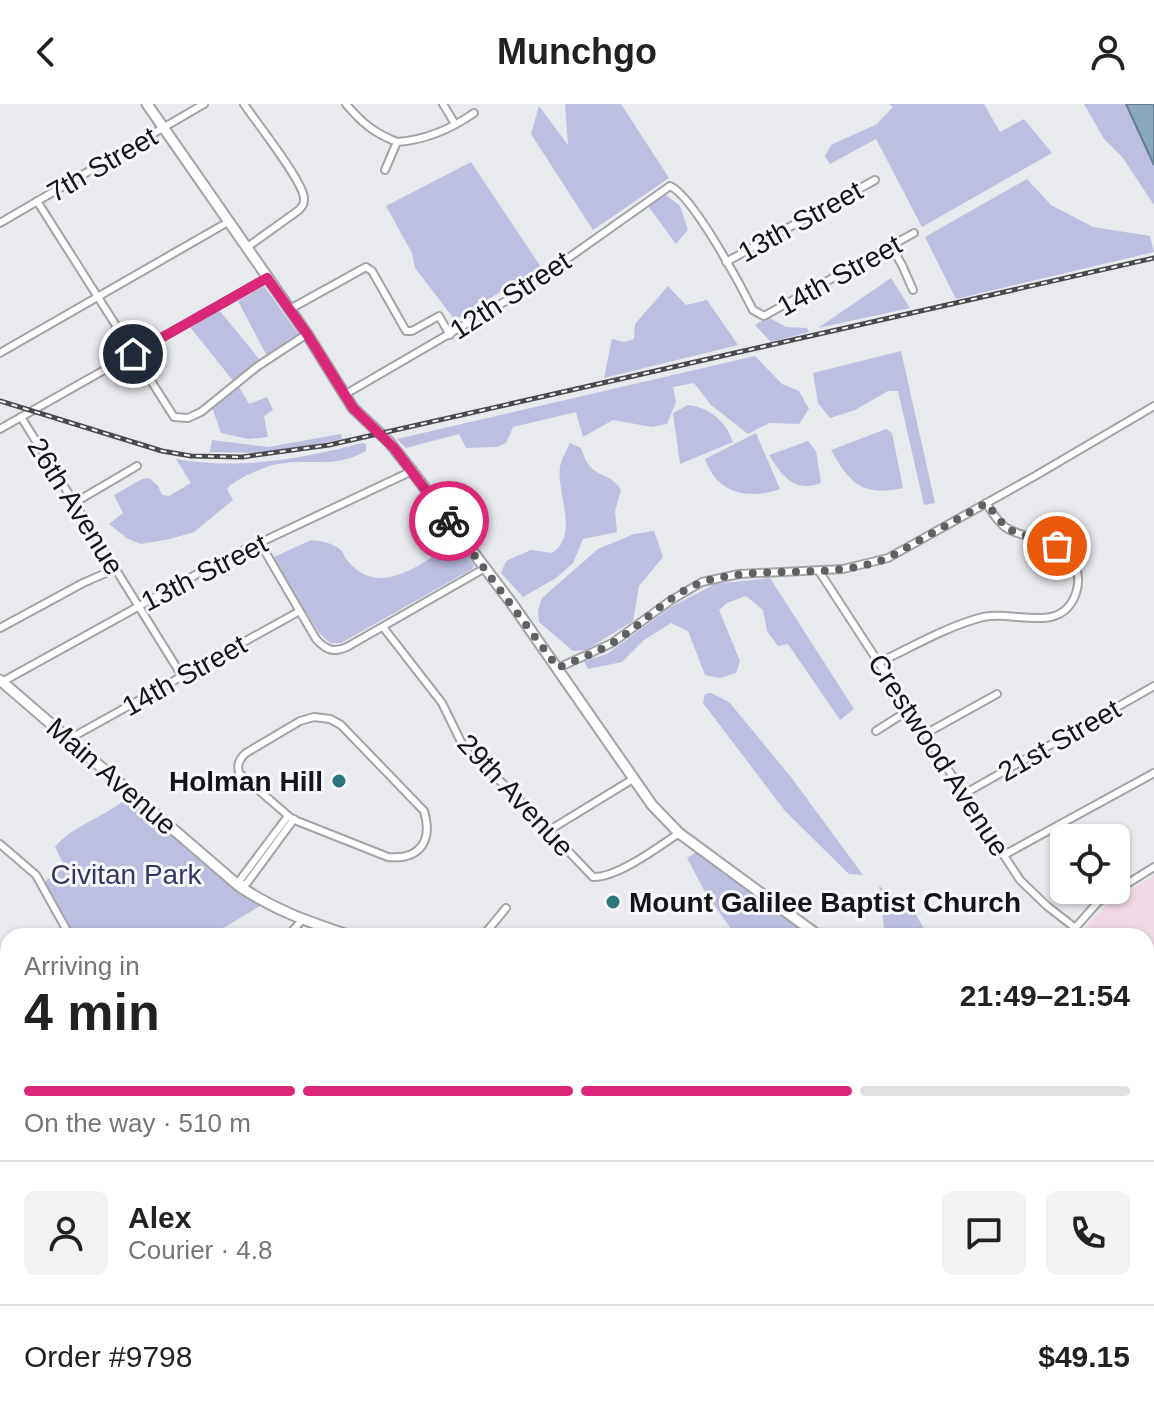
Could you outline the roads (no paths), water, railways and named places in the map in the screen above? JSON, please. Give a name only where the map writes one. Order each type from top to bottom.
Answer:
[{"type":"street","points":[[147,104],[307,334],[344,395],[362,419],[389,442],[485,568],[652,805],[679,833],[808,928]]},
{"type":"street","name":"7th Street","points":[[0,223],[204,104]]},
{"type":"street","points":[[244,104],[301,189],[303,205],[246,248]]},
{"type":"street","points":[[346,104],[363,125],[397,142],[429,136],[474,113]]},
{"type":"street","points":[[443,104],[455,124]]},
{"type":"street","points":[[385,170],[397,142]]},
{"type":"street","name":"13th Street","points":[[726,262],[875,180]]},
{"type":"street","name":"12th Street","points":[[344,395],[537,281],[670,186],[678,190],[693,208],[726,262]]},
{"type":"street","points":[[37,201],[174,417],[181,419],[201,412],[258,366],[307,334]]},
{"type":"street","points":[[0,353],[228,222]]},
{"type":"street","name":"14th Street","points":[[726,262],[753,310],[764,316],[914,233]]},
{"type":"street","points":[[891,246],[913,290]]},
{"type":"street","points":[[290,309],[366,267],[372,271],[406,331],[412,331],[439,316],[450,335]]},
{"type":"street","points":[[0,429],[267,278]]},
{"type":"street","points":[[558,668],[612,643],[702,582],[739,574],[819,571],[888,558],[1154,406]]},
{"type":"street","name":"26th Avenue","points":[[21,417],[182,676]]},
{"type":"street","points":[[74,503],[137,466]]},
{"type":"street","name":"13th Street","points":[[1,682],[137,606],[412,471]]},
{"type":"street","points":[[878,663],[978,618],[1009,615],[1050,618],[1064,613],[1073,601],[1079,581],[1069,554],[1057,546],[1007,529],[986,503]]},
{"type":"street","points":[[260,543],[316,639],[325,649],[332,651],[347,647],[485,568]]},
{"type":"street","points":[[0,628],[115,569]]},
{"type":"street","name":"Crestwood Avenue","points":[[819,571],[1020,880],[1074,927]]},
{"type":"street","name":"14th Street","points":[[69,739],[298,612]]},
{"type":"street","name":"29th Avenue","points":[[383,627],[442,703],[465,750],[509,789],[593,877],[601,877],[679,833]]},
{"type":"street","name":"Main Avenue","points":[[1,682],[239,886],[269,906],[326,928]]},
{"type":"street","name":"21st Street","points":[[964,794],[1154,686]]},
{"type":"street","points":[[925,734],[997,694]]},
{"type":"street","points":[[876,731],[909,710]]},
{"type":"street","points":[[314,717],[330,719],[341,725],[415,800],[424,811],[429,826],[426,840],[416,852],[403,858],[388,857],[291,818],[239,773],[238,763],[252,748],[300,721],[314,717]]},
{"type":"street","points":[[227,762],[238,763]]},
{"type":"street","points":[[1004,855],[1154,773]]},
{"type":"street","points":[[548,831],[633,779]]},
{"type":"street","points":[[239,886],[247,883],[291,818]]},
{"type":"street","points":[[0,844],[36,875],[66,928]]},
{"type":"street","points":[[1074,927],[1098,902],[1154,867]]},
{"type":"street","points":[[490,928],[506,908]]},
{"type":"street","points":[[295,928],[302,920]]},
{"type":"railway","points":[[0,401],[162,451],[191,456],[242,457],[329,445],[1154,258]]},
{"type":"place","name":"Holman Hill","points":[[339,781]]},
{"type":"place","name":"Mount Galilee Baptist Church","points":[[613,902]]},
{"type":"park label","name":"Civitan Park","points":[[126,874]]}]
